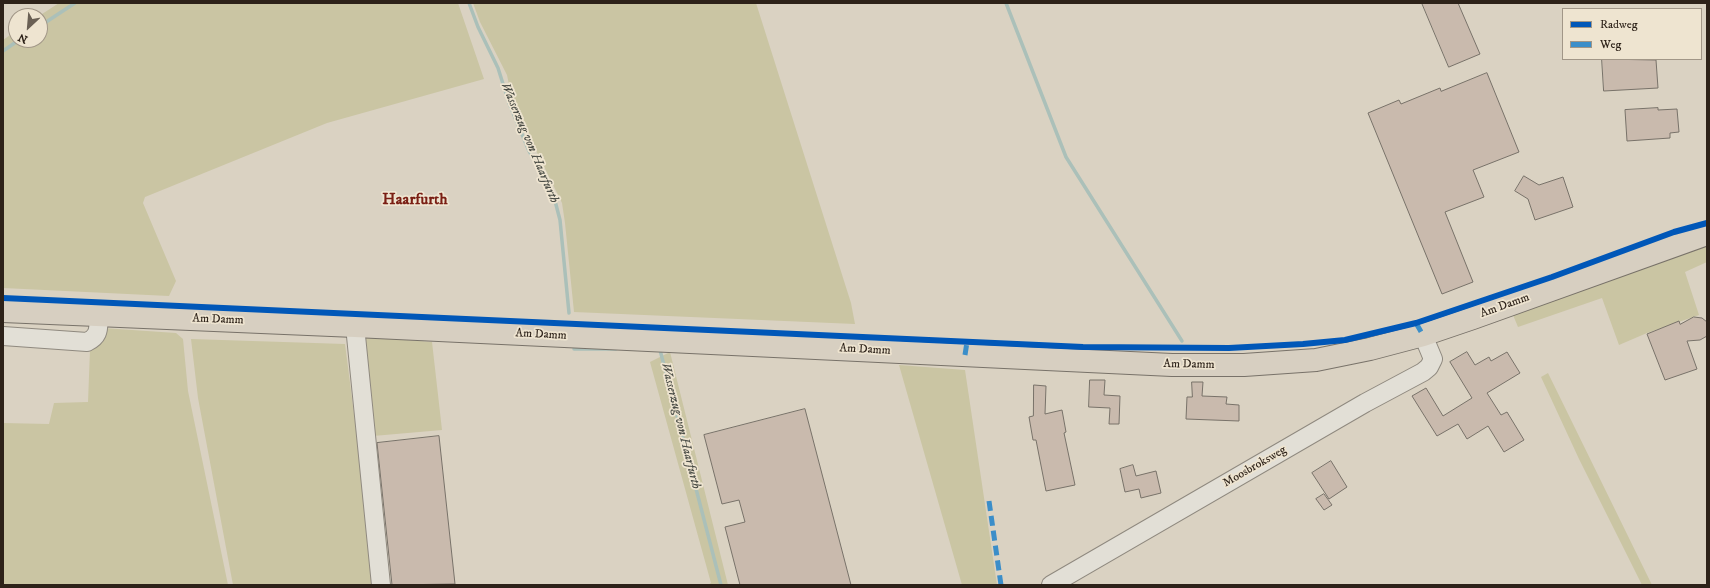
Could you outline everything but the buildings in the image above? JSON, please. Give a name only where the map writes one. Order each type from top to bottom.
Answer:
[{"type":"main road","name":"Am Damm","points":[[3,311],[355,326],[1172,365],[1244,365],[1316,360],[1370,349],[1423,335],[1707,234]]},
{"type":"street","points":[[3,336],[87,342],[94,339],[98,333],[99,316]]},
{"type":"street","points":[[355,326],[381,585]]},
{"type":"street","name":"Moosbroksweg","points":[[1050,585],[1365,403],[1423,372],[1429,367],[1433,359],[1423,335]]},
{"type":"shaded area","points":[[59,3],[458,3],[484,79],[327,123],[145,197],[143,203],[176,281],[169,296],[3,288],[3,40],[8,37],[8,48],[48,48],[48,10]]},
{"type":"shaded area","points":[[473,3],[756,3],[851,303],[855,324],[574,312],[562,203],[513,104],[507,75],[480,22]]},
{"type":"shaded area","points":[[1707,246],[1707,262],[1685,272],[1699,315],[1647,333],[1619,345],[1602,298],[1518,327],[1513,315]]},
{"type":"shaded area","points":[[103,328],[176,333],[183,339],[188,391],[228,585],[3,585],[3,423],[49,424],[54,403],[88,402],[90,350],[101,341]]},
{"type":"shaded area","points":[[359,336],[432,342],[442,430],[373,436]]},
{"type":"shaded area","points":[[191,339],[345,344],[376,585],[233,585],[198,398]]},
{"type":"shaded area","points":[[670,352],[728,585],[708,585],[711,583],[650,362]]},
{"type":"shaded area","points":[[899,365],[965,370],[997,585],[962,585]]},
{"type":"shaded area","points":[[1548,373],[1652,585],[1642,585],[1579,459],[1541,377]]},
{"type":"waterway","points":[[48,21],[75,3]]},
{"type":"waterway","name":"Wasserzug von Haarfurth","points":[[469,3],[478,27],[498,68],[509,103],[529,151],[554,197],[560,220],[569,313]]},
{"type":"waterway","points":[[1006,3],[1066,157],[1182,341]]},
{"type":"waterway","points":[[3,51],[8,48]]},
{"type":"waterway","name":"Wasserzug von Haarfurth","points":[[574,349],[616,349]]},
{"type":"waterway","name":"Wasserzug von Haarfurth","points":[[658,350],[660,350],[721,585]]},
{"type":"marked path","points":[[1416,323],[1423,335]]},
{"type":"marked path","points":[[965,355],[967,342]]},
{"type":"marked path","points":[[989,501],[1001,585]]},
{"type":"cycle path","points":[[3,298],[1083,347],[1229,348],[1345,340],[1416,323],[1552,277],[1674,232],[1707,223]]},
{"type":"district","name":"Haarfurth","points":[[415,201]]}]
